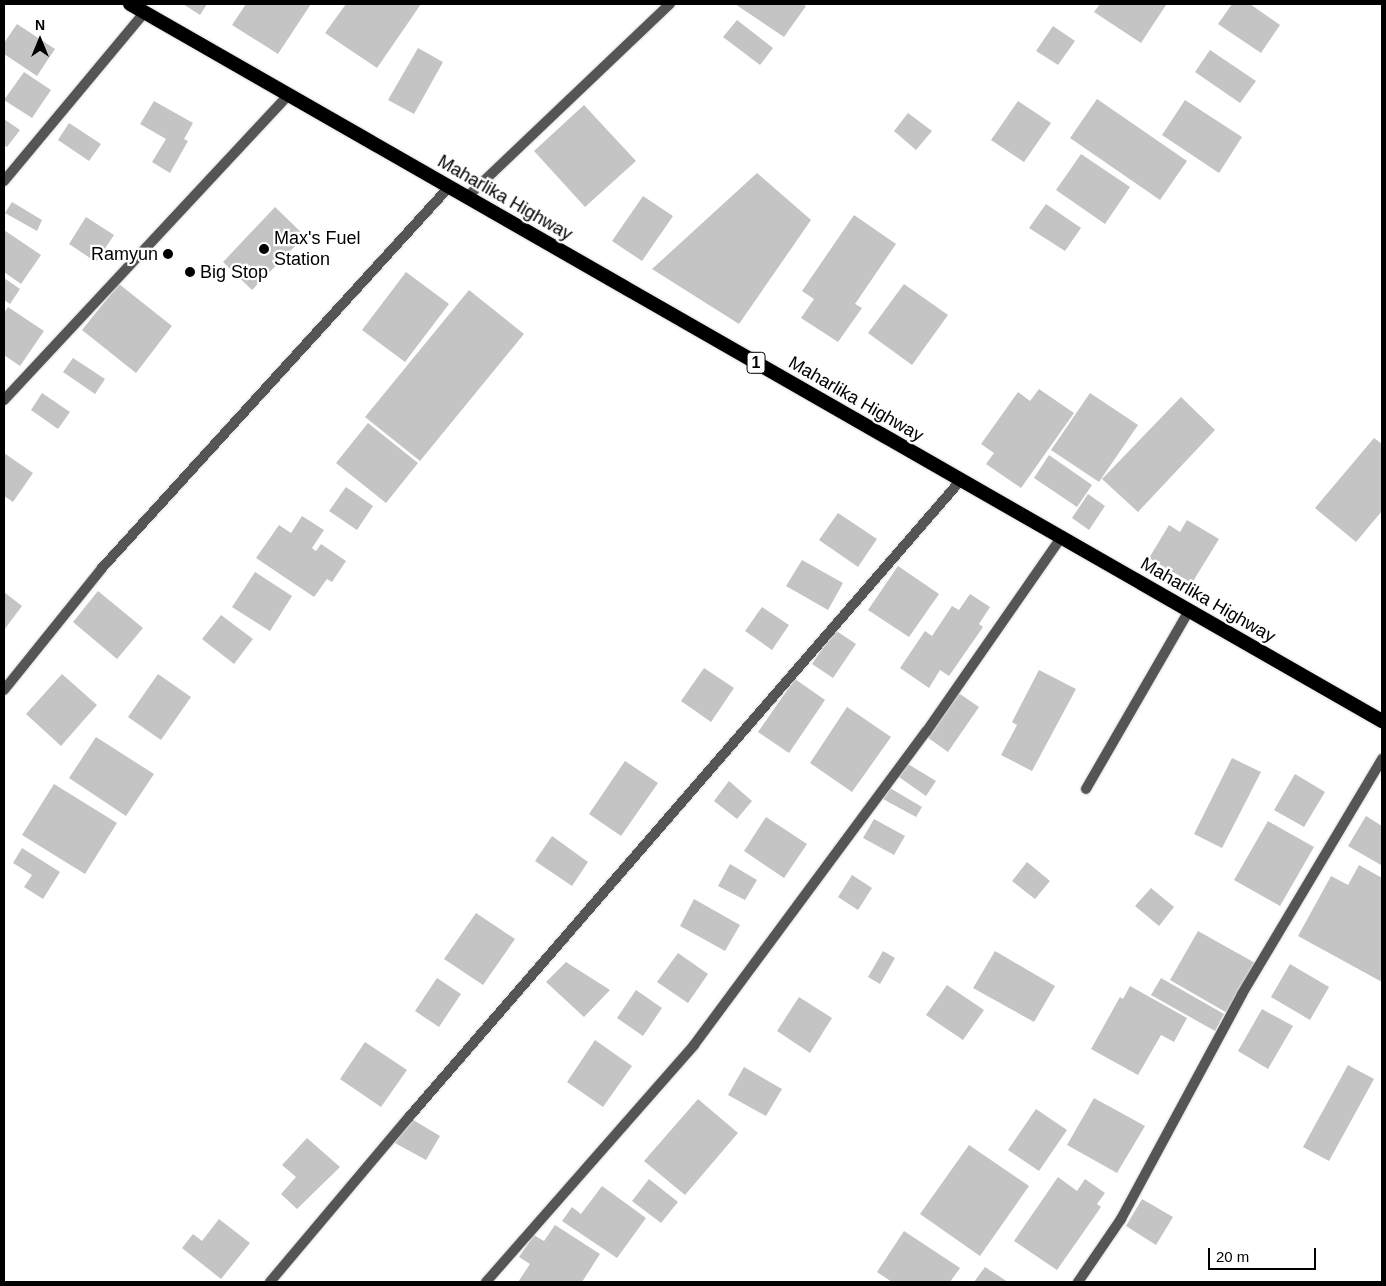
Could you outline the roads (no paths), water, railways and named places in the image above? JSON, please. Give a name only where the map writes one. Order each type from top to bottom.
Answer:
[{"type":"highway","name":"Maharlika Highway","points":[[130,4],[448,188],[1062,536],[1188,612],[1382,721]]},
{"type":"street","points":[[466,198],[670,4]]},
{"type":"street","points":[[4,181],[145,12]]},
{"type":"street","points":[[4,400],[288,95]]},
{"type":"street","points":[[4,690],[102,568],[448,188]]},
{"type":"street","points":[[270,1282],[409,1117],[961,480]]},
{"type":"street","points":[[486,1282],[694,1045],[926,732],[1062,536]]},
{"type":"street","points":[[1086,789],[1188,612]]},
{"type":"street","points":[[1078,1282],[1121,1219],[1242,994],[1382,760]]},
{"type":"place","name":"Max's Fuel Station","points":[[264,249]]},
{"type":"place","name":"Ramyun","points":[[168,254]]},
{"type":"place","name":"Big Stop","points":[[190,272]]}]
